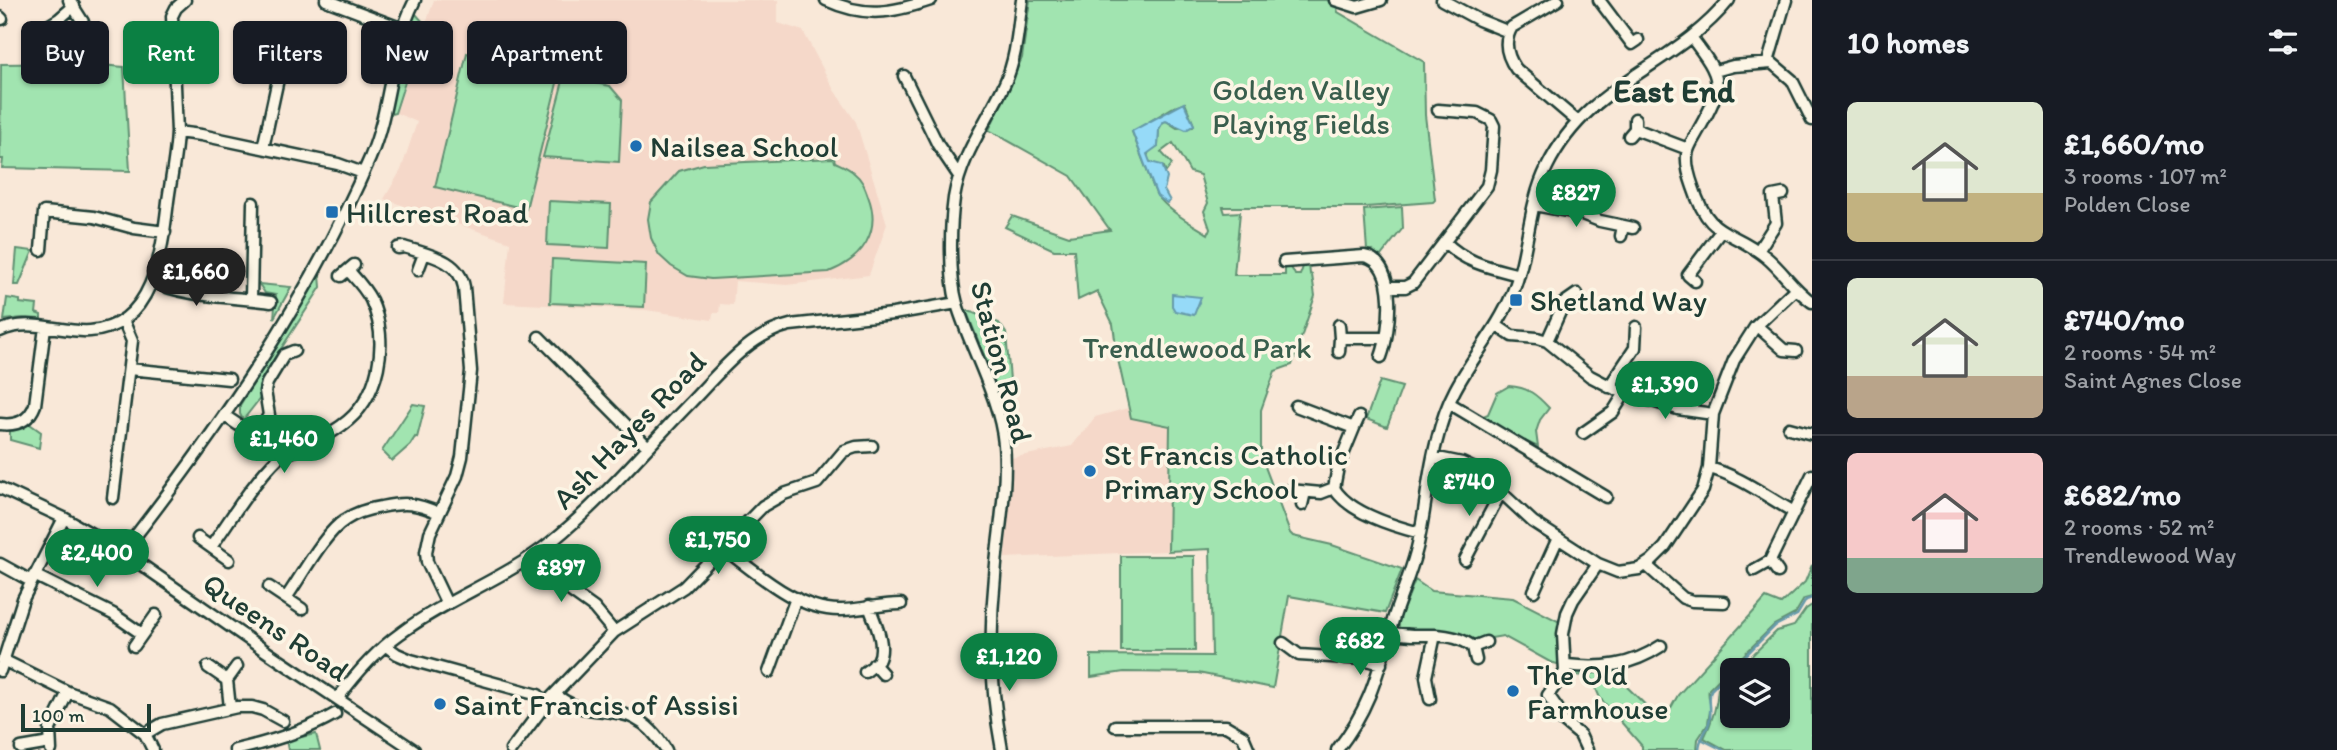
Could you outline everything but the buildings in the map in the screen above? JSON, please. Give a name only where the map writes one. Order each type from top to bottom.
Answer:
[{"type":"street","points":[[0,331],[18,325],[89,331],[106,328],[123,320],[141,301],[153,281],[163,248],[177,132],[172,16],[185,0]]},
{"type":"street","points":[[326,0],[382,21]]},
{"type":"street","points":[[406,21],[415,0]]},
{"type":"street","points":[[826,0],[870,13],[892,11],[931,0]]},
{"type":"street","name":"Station Road","points":[[1002,750],[994,690],[992,643],[1004,445],[992,399],[957,303],[953,272],[953,229],[959,176],[976,135],[1007,77],[1013,58],[1022,0]]},
{"type":"street","points":[[1335,0],[1357,7],[1381,0]]},
{"type":"street","points":[[1442,0],[1479,20],[1509,32]]},
{"type":"street","points":[[1558,0],[1512,27],[1507,46],[1513,65],[1577,121]]},
{"type":"street","points":[[1599,0],[1632,44],[1638,40]]},
{"type":"street","points":[[1337,750],[1365,709],[1420,533],[1433,457],[1449,403],[1459,382],[1508,304],[1519,275],[1534,205],[1547,166],[1577,121],[1610,92],[1714,18],[1728,0]]},
{"type":"street","points":[[1768,62],[1786,0]]},
{"type":"street","points":[[50,21],[71,3],[82,21]]},
{"type":"street","points":[[1690,37],[1715,71],[1717,86],[1714,100],[1688,149],[1687,169],[1699,205],[1710,222],[1758,251],[1782,272],[1795,289],[1810,297]]},
{"type":"street","points":[[1715,71],[1733,65],[1768,62],[1774,64],[1790,77],[1812,120]]},
{"type":"street","points":[[904,76],[938,145],[959,176]]},
{"type":"street","points":[[263,148],[277,84]]},
{"type":"street","points":[[123,552],[225,416],[284,325],[319,263],[363,173],[382,121],[389,84]]},
{"type":"street","points":[[1388,287],[1411,285],[1487,186],[1491,170],[1493,126],[1489,118],[1477,113],[1437,110]]},
{"type":"street","points":[[1633,128],[1688,149]]},
{"type":"street","points":[[177,132],[338,164],[363,173]]},
{"type":"street","points":[[1758,251],[1776,223],[1773,196],[1783,194]]},
{"type":"street","points":[[251,299],[256,216],[253,203]]},
{"type":"street","points":[[1534,205],[1582,214],[1626,230]]},
{"type":"street","points":[[41,250],[44,212],[94,217],[134,228],[165,232]]},
{"type":"street","points":[[1695,281],[1688,275],[1721,231]]},
{"type":"street","points":[[1445,242],[1471,261],[1519,275]]},
{"type":"street","points":[[398,248],[404,247],[452,264],[462,278],[471,367],[461,461],[428,538],[426,557],[447,604]]},
{"type":"street","points":[[418,270],[424,254]]},
{"type":"street","points":[[1284,262],[1297,266],[1367,256],[1381,268],[1388,287],[1386,338],[1381,357]]},
{"type":"street","points":[[211,547],[258,480],[282,454],[297,450],[345,423],[363,404],[374,381],[380,349],[378,323],[368,295],[347,270]]},
{"type":"street","points":[[153,281],[164,287],[271,302]]},
{"type":"street","points":[[1433,457],[1474,468],[1533,522],[1598,564],[1620,572],[1633,571],[1646,565],[1665,547],[1681,526],[1703,490],[1709,468],[1713,414],[1729,368],[1744,341],[1795,289]]},
{"type":"street","points":[[1547,341],[1570,294]]},
{"type":"street","name":"Ash Hayes Road","points":[[338,698],[386,646],[406,629],[534,555],[550,542],[607,492],[723,368],[745,348],[771,331],[795,324],[894,314],[957,303]]},
{"type":"street","points":[[113,498],[132,339],[123,320]]},
{"type":"street","points":[[1339,325],[1339,352]]},
{"type":"street","points":[[1496,325],[1512,335],[1547,341],[1579,368],[1609,387],[1681,410],[1713,414]]},
{"type":"street","points":[[1757,326],[1784,350],[1796,352]]},
{"type":"street","points":[[0,425],[22,422],[31,414],[35,405],[45,327]]},
{"type":"street","points":[[1609,387],[1641,342],[1636,327]]},
{"type":"street","points":[[539,337],[648,447]]},
{"type":"street","points":[[1340,338],[1386,338]]},
{"type":"street","points":[[256,437],[268,415],[265,391],[267,383],[284,355],[294,351]]},
{"type":"street","points":[[129,369],[224,381]]},
{"type":"street","points":[[1583,433],[1613,412],[1625,393]]},
{"type":"street","points":[[1449,403],[1606,497]]},
{"type":"street","points":[[1296,406],[1354,428]]},
{"type":"street","points":[[225,416],[282,454]]},
{"type":"street","points":[[1359,417],[1338,467],[1334,488],[1350,506],[1396,526],[1420,533]]},
{"type":"street","points":[[1789,428],[1812,434]]},
{"type":"street","points":[[511,750],[533,718],[614,632],[684,587],[768,503],[784,494],[817,483],[844,451],[869,443]]},
{"type":"street","points":[[1709,468],[1730,474],[1794,512]]},
{"type":"street","points":[[1754,570],[1770,561],[1812,475]]},
{"type":"street","name":"Queens Road","points":[[0,488],[64,518],[123,552],[414,750]]},
{"type":"street","points":[[1290,490],[1321,493],[1334,488]]},
{"type":"street","points":[[1302,505],[1305,492]]},
{"type":"street","points":[[1465,553],[1501,492]]},
{"type":"street","points":[[286,598],[333,530],[349,517],[368,510],[405,503],[416,504],[439,513]]},
{"type":"street","points":[[0,671],[15,620],[64,518]]},
{"type":"street","points":[[198,538],[229,560]]},
{"type":"street","points":[[1534,591],[1558,538]]},
{"type":"street","points":[[723,548],[796,598],[832,609],[849,610],[901,604]]},
{"type":"street","points":[[534,555],[566,588],[594,608],[614,632]]},
{"type":"street","points":[[1770,561],[1778,572]]},
{"type":"street","points":[[0,564],[113,614],[142,634]]},
{"type":"street","points":[[1587,750],[1580,734],[1562,720],[1559,709],[1548,696],[1563,676],[1566,665],[1563,634],[1567,613],[1598,564]]},
{"type":"street","points":[[1646,565],[1683,598],[1692,601],[1724,602]]},
{"type":"street","points":[[269,587],[302,609]]},
{"type":"street","points":[[769,672],[770,658],[796,598]]},
{"type":"street","points":[[865,672],[878,660],[881,645],[869,606]]},
{"type":"street","points":[[134,646],[156,615]]},
{"type":"street","points":[[1390,633],[1458,639],[1473,647],[1476,660]]},
{"type":"street","points":[[1430,699],[1426,677],[1435,635]]},
{"type":"street","points":[[1473,647],[1486,642]]},
{"type":"street","points":[[1283,643],[1294,653],[1301,655],[1363,659],[1381,664]]},
{"type":"street","points":[[386,646],[411,660],[538,695]]},
{"type":"street","points":[[1566,665],[1615,666],[1654,656],[1661,646]]},
{"type":"street","points":[[3,660],[68,692],[108,706],[145,734],[153,750]]},
{"type":"street","points":[[874,664],[883,674]]},
{"type":"street","points":[[230,708],[227,680],[237,666]]},
{"type":"street","points":[[208,667],[227,680]]},
{"type":"street","points":[[21,748],[51,746],[51,726],[68,692]]},
{"type":"street","points":[[555,694],[569,705],[636,718],[648,726],[666,750]]},
{"type":"street","points":[[145,734],[162,724],[230,708],[252,707],[263,710],[278,721]]},
{"type":"street","points":[[235,750],[290,735],[335,714]]},
{"type":"street","points":[[1115,726],[1226,726],[1243,736],[1249,750]]},
{"type":"shaded area","name":"Nailsea School","points":[[434,0],[778,0],[778,23],[803,31],[834,90],[856,122],[887,224],[869,275],[787,285],[735,281],[733,305],[720,304],[719,313],[713,313],[712,320],[646,310],[504,303],[510,242],[384,199],[401,170],[417,122],[396,113],[406,84],[453,84],[453,21],[427,21]]},
{"type":"shaded area","name":"St Francis Catholic Primary School","points":[[1128,408],[1131,418],[1170,426],[1168,551],[1005,558],[1011,458],[1072,446],[1095,417]]},
{"type":"green space","points":[[1030,0],[1327,0],[1336,5],[1338,12],[1424,62],[1425,115],[1435,200],[1433,202],[1366,207],[1223,207],[1225,213],[1240,212],[1234,275],[1285,275],[1285,266],[1292,269],[1295,275],[1300,275],[1303,267],[1309,264],[1312,275],[1315,296],[1292,365],[1275,371],[1261,410],[1261,456],[1290,533],[1402,569],[1385,613],[1289,596],[1273,688],[1198,673],[1124,672],[1091,677],[1091,655],[1212,656],[1210,549],[1168,551],[1170,426],[1131,418],[1113,324],[1097,291],[1078,300],[1074,250],[1054,250],[1005,227],[1012,216],[1069,236],[1110,230],[1071,176],[989,130],[1022,58]],"holes":[[[1185,103],[1194,125],[1177,128],[1166,121],[1163,122],[1159,129],[1158,146],[1149,151],[1147,157],[1150,162],[1164,167],[1166,172],[1172,164],[1161,152],[1173,143],[1190,172],[1200,175],[1208,203],[1204,211],[1210,229],[1208,234],[1186,221],[1156,194],[1132,132]]]},
{"type":"green space","points":[[414,12],[422,21],[411,21]]},
{"type":"green space","points":[[467,53],[467,84],[557,84],[526,209],[435,187]]},
{"type":"green space","points":[[1,64],[21,64],[21,84],[109,84],[109,66],[123,67],[130,171],[2,168]]},
{"type":"green space","points":[[394,84],[404,84],[395,113],[391,114],[389,111]]},
{"type":"green space","points":[[562,84],[610,86],[622,100],[619,162],[543,157]]},
{"type":"green space","points":[[834,158],[835,162],[857,175],[872,209],[871,232],[866,243],[860,252],[841,266],[829,272],[711,279],[688,276],[659,255],[651,238],[648,219],[651,202],[679,171],[704,164]]},
{"type":"green space","points":[[549,201],[611,204],[609,248],[547,245]]},
{"type":"green space","points":[[1402,207],[1403,228],[1380,257],[1372,250],[1367,250],[1364,210]]},
{"type":"green space","points":[[17,249],[33,251],[19,285],[14,285]]},
{"type":"green space","points":[[552,259],[646,264],[644,307],[550,303]]},
{"type":"green space","points":[[320,275],[321,287],[264,375],[259,387],[261,397],[243,420],[240,405]]},
{"type":"green space","points":[[259,284],[291,287],[274,318],[276,295],[265,293]]},
{"type":"green space","points":[[7,298],[37,305],[36,313],[41,315],[41,319],[4,320]]},
{"type":"green space","points":[[966,310],[999,323],[1006,333],[1013,415],[1011,422],[1006,424],[1001,398]]},
{"type":"green space","points":[[1380,381],[1402,387],[1387,427],[1366,419]]},
{"type":"green space","points":[[1509,386],[1532,392],[1549,408],[1540,420],[1536,432],[1538,447],[1499,429],[1483,416],[1488,414],[1497,393]]},
{"type":"green space","points":[[413,404],[425,406],[417,438],[392,461],[382,451]]},
{"type":"green space","points":[[27,422],[41,432],[39,448],[10,440],[10,428]]},
{"type":"green space","points":[[1121,556],[1194,556],[1195,651],[1121,651]]},
{"type":"green space","points":[[1812,565],[1812,597],[1804,599],[1795,614],[1774,625],[1740,658],[1720,658],[1720,678],[1709,689],[1708,724],[1698,739],[1697,750],[1642,750],[1642,746],[1600,698],[1590,675],[1568,676],[1568,666],[1614,669],[1622,682],[1663,722],[1678,695],[1766,598],[1781,604],[1805,582]]},
{"type":"green space","points":[[1415,580],[1431,591],[1513,598],[1562,623],[1561,665],[1550,662],[1503,636],[1473,641],[1449,632],[1405,632],[1399,628],[1398,622]]},
{"type":"green space","points":[[1812,605],[1812,750],[1726,750],[1704,738],[1714,714],[1720,687],[1720,728],[1790,728],[1790,658],[1749,658],[1777,631],[1794,626]]},
{"type":"green space","points":[[316,734],[320,750],[288,750],[286,740]]},
{"type":"water","points":[[1184,103],[1194,125],[1186,130],[1163,122],[1159,129],[1158,146],[1147,154],[1150,162],[1162,165],[1167,178],[1164,190],[1170,201],[1167,203],[1157,196],[1132,131]]},
{"type":"water","points":[[1172,294],[1201,297],[1194,315],[1175,311]]},
{"type":"waterway","points":[[1699,750],[1710,719],[1711,690],[1775,626],[1797,615],[1806,600],[1812,598]]},
{"type":"waterway","points":[[1701,739],[1723,750]]},
{"type":"place","name":"Nailsea School","points":[[636,146]]},
{"type":"place","name":"Hillcrest Road","points":[[332,212]]},
{"type":"place","name":"Shetland Way","points":[[1516,300]]},
{"type":"place","name":"St Francis Catholic Primary School","points":[[1090,471]]},
{"type":"place","name":"The Old Farmhouse","points":[[1513,691]]},
{"type":"place","name":"Saint Francis of Assisi","points":[[440,704]]},
{"type":"district","name":"East End","points":[[1674,91]]},
{"type":"park label","name":"Golden Valley Playing Fields","points":[[1301,106]]},
{"type":"park label","name":"Trendlewood Park","points":[[1197,347]]}]
